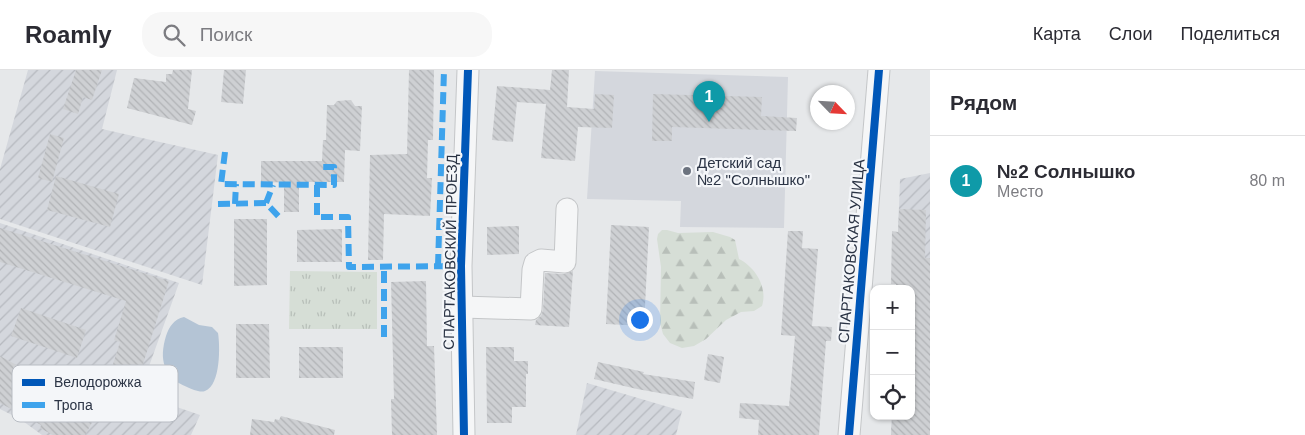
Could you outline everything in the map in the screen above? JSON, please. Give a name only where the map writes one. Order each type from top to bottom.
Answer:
[{"type":"street","name":"СПАРТАКОВСКИЙ ПРОЕЗД","points":[[464,435],[463,196],[468,70]]},
{"type":"street","name":"СПАРТАКОВСКАЯ УЛИЦА","points":[[849,435],[879,70]]},
{"type":"street","points":[[462,307],[531,309],[533,270],[536,263],[541,260],[565,262],[568,210]]},
{"type":"shaded area","points":[[28,70],[117,70],[102,129],[218,155],[202,285],[0,219],[0,169]]},
{"type":"shaded area","name":"Детский сад №2 \"Солнышко\"","points":[[595,71],[788,77],[784,228],[680,227],[681,201],[587,199]]},
{"type":"shaded area","points":[[930,173],[930,435],[891,435],[892,420],[915,420],[915,285],[896,285],[900,179]]},
{"type":"shaded area","points":[[0,223],[179,283],[149,365],[12,365],[12,415],[0,409]]},
{"type":"shaded area","points":[[587,383],[682,411],[676,435],[576,435]]},
{"type":"shaded area","points":[[178,407],[200,415],[191,435],[42,435],[24,422],[178,422]]},
{"type":"green space","points":[[662,230],[678,233],[713,232],[735,240],[739,259],[755,272],[762,285],[762,306],[754,311],[741,312],[726,320],[706,339],[694,346],[682,348],[670,343],[663,334],[660,323],[661,267],[657,239],[658,234]]},
{"type":"green space","points":[[290,271],[377,272],[377,329],[289,329]]},
{"type":"water","points":[[184,317],[199,325],[212,327],[218,333],[219,355],[217,373],[210,387],[205,391],[201,392],[179,383],[178,365],[165,365],[163,352],[167,333],[170,327],[180,318]]},
{"type":"building","points":[[76,70],[102,70],[92,100],[83,97],[78,114],[63,109]]},
{"type":"building","points":[[173,70],[192,70],[188,109],[196,111],[192,125],[127,108],[134,78],[166,82],[166,74],[172,74]]},
{"type":"building","points":[[224,70],[246,70],[243,104],[221,102]]},
{"type":"building","points":[[409,70],[434,70],[433,140],[428,140],[427,178],[432,178],[430,216],[384,214],[383,260],[368,260],[370,155],[407,154]]},
{"type":"building","points":[[552,70],[569,70],[567,107],[594,109],[595,94],[614,95],[612,128],[578,127],[575,161],[541,158],[546,104],[517,102],[513,142],[492,140],[497,86],[550,90]]},
{"type":"building","points":[[653,94],[762,97],[761,116],[797,118],[796,131],[672,127],[672,141],[652,141]]},
{"type":"building","points":[[351,100],[355,106],[362,106],[360,151],[345,150],[344,182],[299,182],[299,212],[284,212],[284,182],[261,183],[261,161],[322,161],[323,140],[326,140],[327,105],[334,105],[337,101]]},
{"type":"building","points":[[50,134],[64,138],[52,182],[38,178]]},
{"type":"building","points":[[56,176],[119,194],[110,227],[47,210]]},
{"type":"building","points":[[899,209],[926,210],[925,258],[930,258],[930,435],[891,435],[892,420],[915,420],[915,285],[891,284],[892,231],[898,232]]},
{"type":"building","points":[[234,219],[267,219],[267,285],[234,286]]},
{"type":"building","points":[[611,225],[649,227],[644,326],[606,324]]},
{"type":"building","points":[[519,226],[519,254],[487,255],[487,227]]},
{"type":"building","points":[[0,228],[169,281],[143,365],[113,365],[120,342],[114,340],[126,301],[0,262]]},
{"type":"building","points":[[342,229],[342,262],[297,262],[297,230]]},
{"type":"building","points":[[788,231],[803,231],[802,248],[818,249],[812,326],[832,327],[831,341],[826,341],[819,435],[758,435],[759,420],[739,418],[740,403],[789,406],[795,336],[781,335]]},
{"type":"building","points":[[573,271],[569,327],[535,325],[543,310],[545,273],[564,274]]},
{"type":"building","points":[[426,281],[427,346],[434,346],[437,435],[392,435],[391,399],[394,399],[391,282]]},
{"type":"building","points":[[21,308],[86,330],[77,358],[11,336]]},
{"type":"building","points":[[236,324],[269,324],[270,378],[236,378]]},
{"type":"building","points":[[299,347],[343,347],[343,378],[299,378]]},
{"type":"building","points":[[486,347],[514,347],[514,361],[528,361],[526,407],[512,407],[512,423],[487,423]]},
{"type":"building","points":[[708,354],[724,357],[720,383],[704,380]]},
{"type":"building","points":[[0,356],[17,365],[12,365],[12,409],[0,403]]},
{"type":"building","points":[[598,362],[644,372],[643,374],[695,382],[693,399],[594,379]]},
{"type":"building","points":[[281,416],[335,430],[334,435],[250,435],[252,419],[274,422],[275,419],[279,420]]},
{"type":"building","points":[[35,422],[92,422],[85,435],[53,435],[40,428],[41,425]]},
{"type":"marked path","points":[[438,266],[444,70]]},
{"type":"marked path","points":[[225,152],[221,184],[334,185],[334,167],[323,167]]},
{"type":"marked path","points":[[235,204],[236,184]]},
{"type":"marked path","points":[[266,203],[273,185]]},
{"type":"marked path","points":[[317,185],[317,217],[348,217],[349,267],[461,266]]},
{"type":"marked path","points":[[218,204],[266,203],[281,219]]},
{"type":"marked path","points":[[384,267],[384,337]]},
{"type":"cycle path","points":[[464,435],[461,266],[468,70]]},
{"type":"cycle path","points":[[849,435],[879,70]]},
{"type":"place","name":"№2 Солнышко","points":[[709,122]]},
{"type":"place","name":"Детский сад №2 \"Солнышко\"","points":[[687,171]]}]
